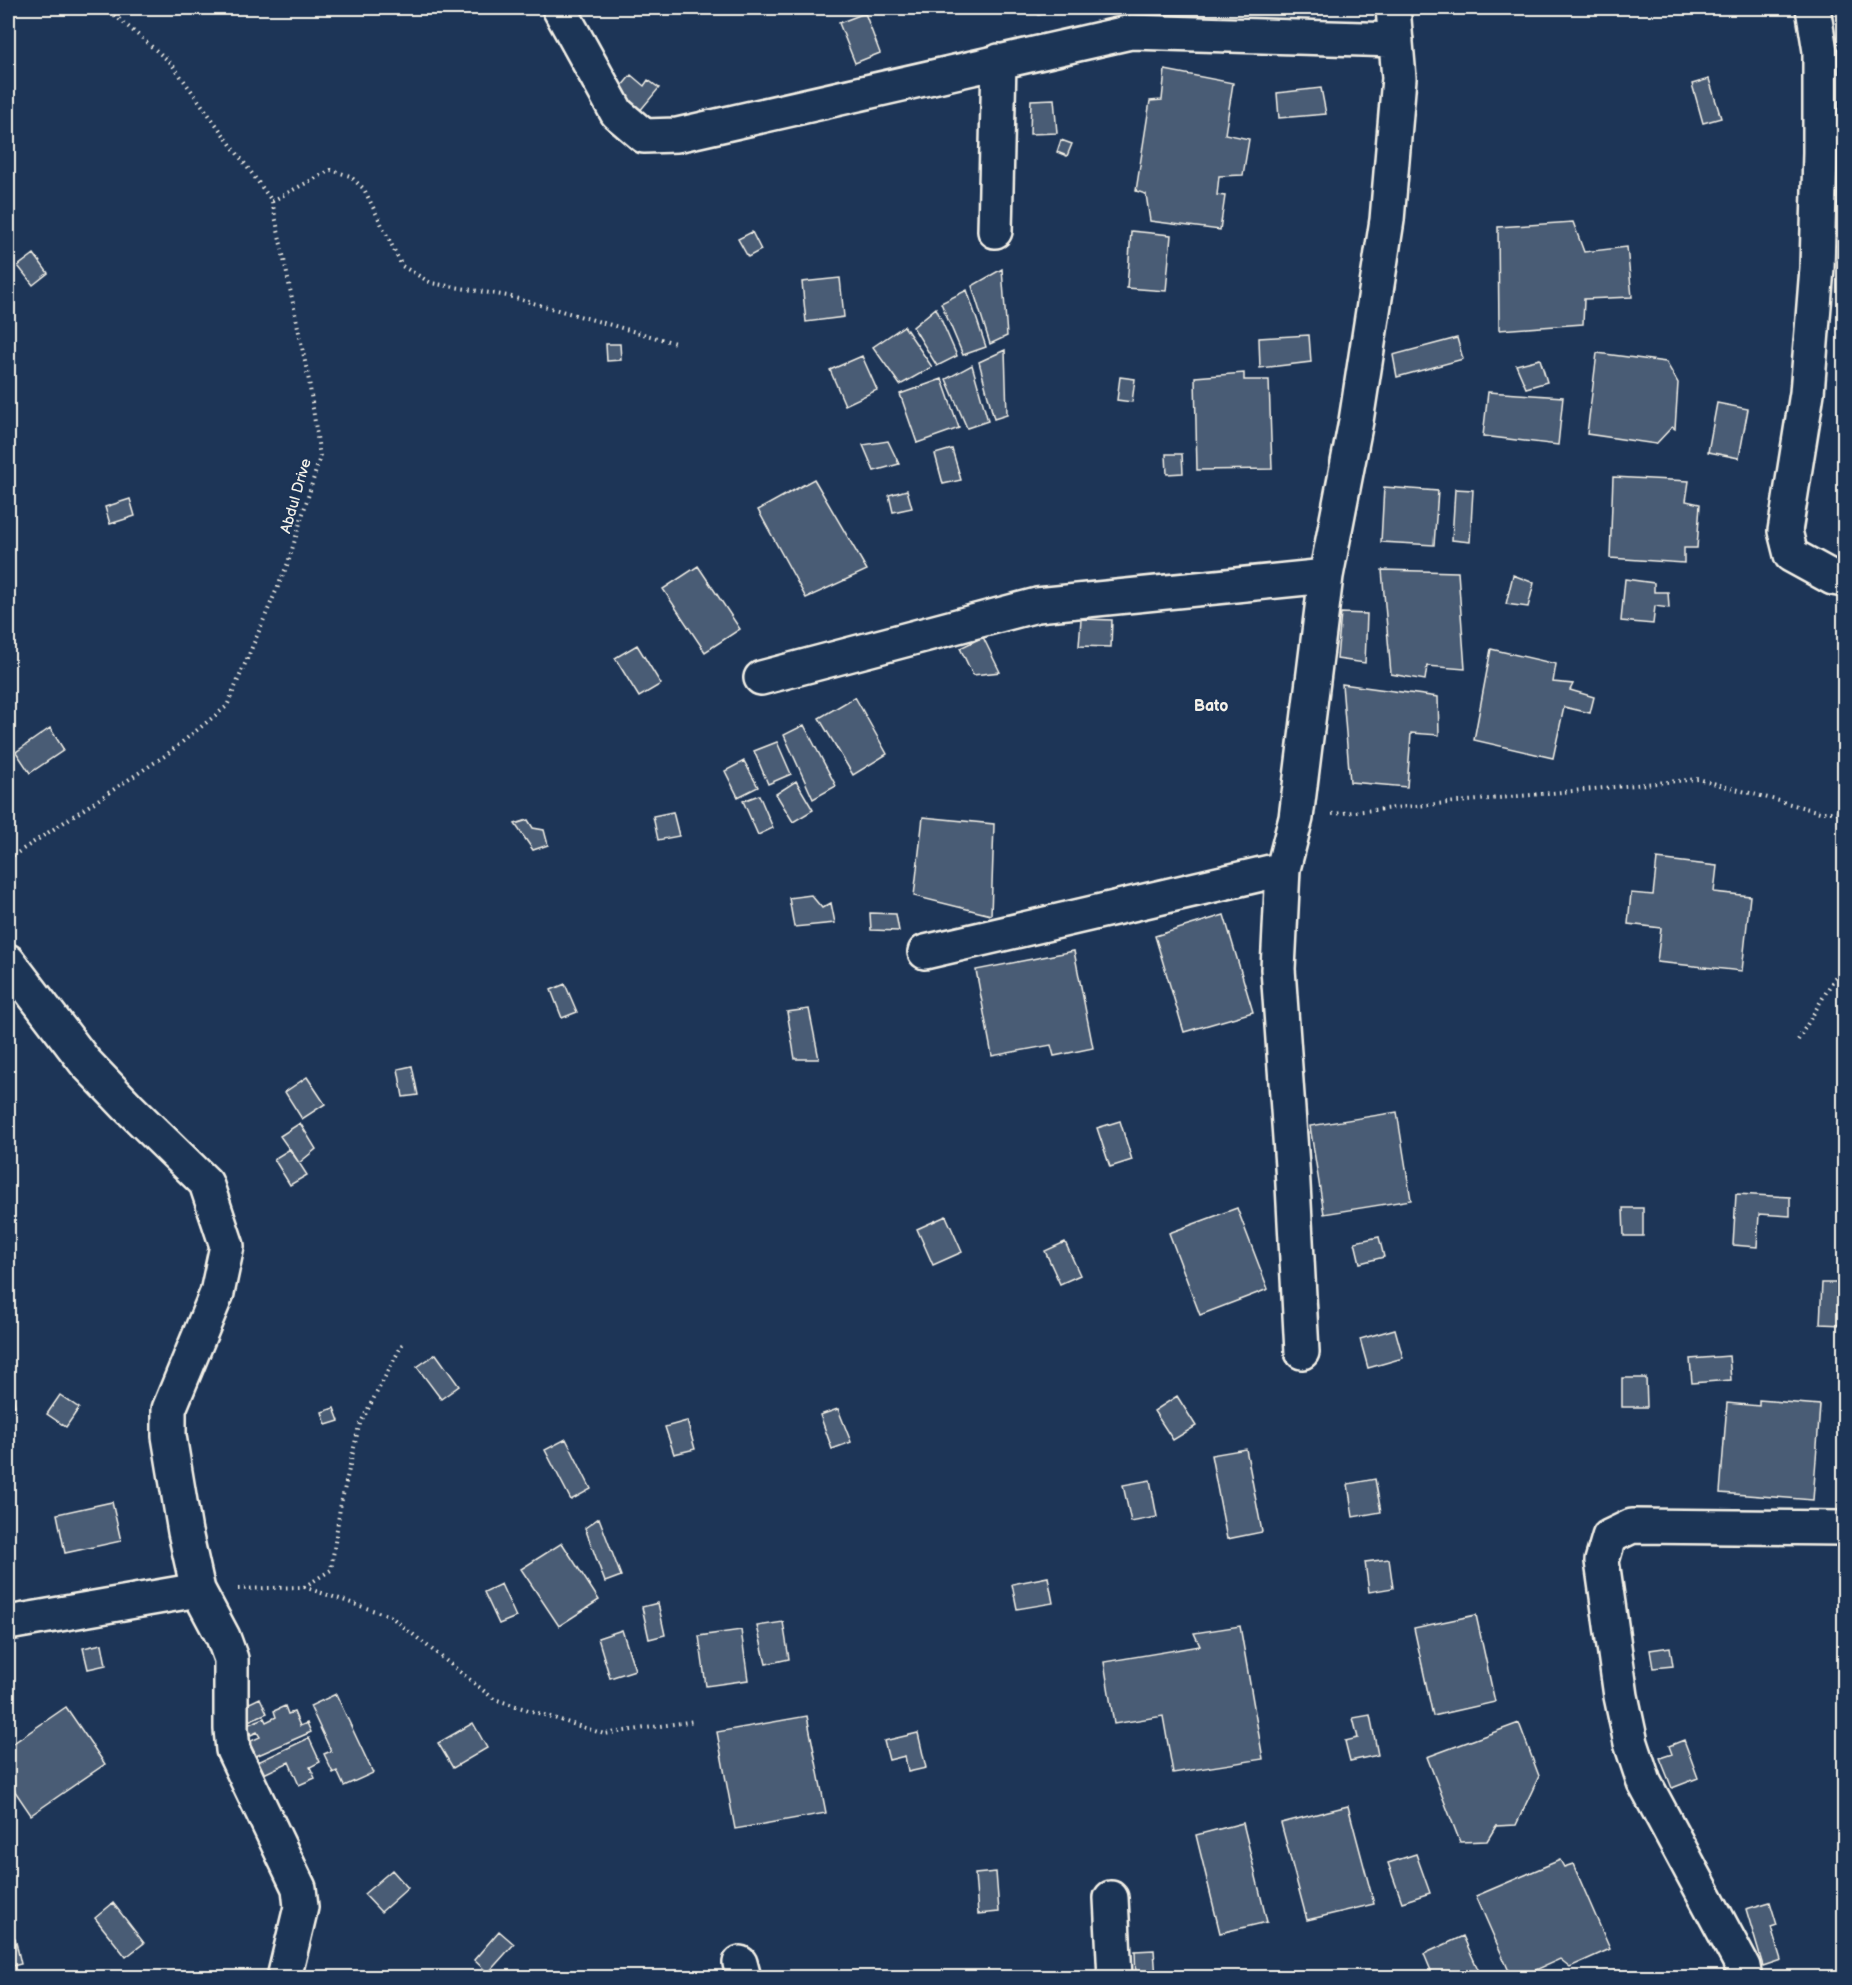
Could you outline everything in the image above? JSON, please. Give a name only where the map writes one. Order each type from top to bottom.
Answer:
[{"type":"street","points":[[559,8],[617,113],[644,136],[677,135],[1131,32],[1396,40]]},
{"type":"street","points":[[1302,1352],[1278,969],[1283,869],[1296,818],[1326,576],[1356,421],[1387,220],[1399,78],[1393,8]]},
{"type":"street","points":[[1813,8],[1820,51],[1817,268],[1807,393],[1785,531],[1791,555],[1833,578],[1845,580]]},
{"type":"street","points":[[995,231],[999,62]]},
{"type":"street","points":[[761,678],[1037,605],[1326,576]]},
{"type":"street","points":[[925,952],[1283,869]]},
{"type":"street","points":[[8,961],[85,1062],[206,1183],[227,1245],[217,1293],[169,1409],[169,1436],[185,1532],[198,1590],[223,1637],[231,1659],[233,1750],[299,1888],[301,1907],[284,1977]]},
{"type":"street","points":[[1745,1977],[1743,1967],[1644,1782],[1631,1743],[1621,1696],[1602,1561],[1610,1538],[1632,1526],[1845,1528]]},
{"type":"street","points":[[8,1623],[198,1590]]},
{"type":"street","points":[[1111,1898],[1115,1977]]},
{"type":"path","name":"Abdul Drive","points":[[8,859],[166,755],[227,706],[288,563],[320,457],[309,381],[272,201],[171,63],[106,8]]},
{"type":"path","points":[[272,201],[331,170],[350,176],[364,189],[402,266],[431,283],[508,296],[675,343]]},
{"type":"path","points":[[1296,818],[1698,779],[1820,812],[1845,812]]},
{"type":"path","points":[[1798,1040],[1845,962]]},
{"type":"path","points":[[304,1587],[331,1570],[340,1508],[359,1426],[404,1341]]},
{"type":"path","points":[[198,1590],[304,1587],[390,1616],[494,1699],[604,1734],[694,1721]]},
{"type":"building","points":[[1037,8],[1065,8],[1065,11],[1038,15]]},
{"type":"building","points":[[865,13],[880,53],[855,63],[839,23]]},
{"type":"building","points":[[1165,70],[1233,83],[1225,134],[1249,139],[1243,175],[1219,176],[1217,195],[1225,196],[1220,230],[1150,221],[1146,194],[1136,191],[1150,101],[1162,100]]},
{"type":"building","points":[[631,75],[644,86],[648,80],[659,88],[639,112],[616,93]]},
{"type":"building","points":[[1709,79],[1721,118],[1703,123],[1692,84]]},
{"type":"building","points":[[1321,88],[1326,114],[1279,118],[1277,93]]},
{"type":"building","points":[[1054,99],[1057,133],[1030,134],[1031,100]]},
{"type":"building","points":[[1061,140],[1072,144],[1067,156],[1057,152]]},
{"type":"building","points":[[1837,203],[1844,203],[1844,245],[1835,246]]},
{"type":"building","points":[[1573,222],[1584,252],[1627,247],[1632,297],[1584,299],[1583,324],[1499,330],[1498,227]]},
{"type":"building","points":[[1131,231],[1171,235],[1166,291],[1127,288]]},
{"type":"building","points":[[752,232],[761,250],[748,257],[738,239]]},
{"type":"building","points":[[34,254],[48,273],[33,285],[18,266]]},
{"type":"building","points":[[1002,269],[1007,336],[990,344],[972,286]]},
{"type":"building","points":[[840,278],[844,317],[806,322],[802,282]]},
{"type":"building","points":[[967,290],[986,347],[963,355],[941,303]]},
{"type":"building","points":[[936,308],[957,356],[937,366],[913,327]]},
{"type":"building","points":[[904,326],[932,367],[900,385],[873,347]]},
{"type":"building","points":[[1309,335],[1311,362],[1260,368],[1259,338]]},
{"type":"building","points":[[1457,338],[1463,359],[1397,377],[1393,355]]},
{"type":"building","points":[[606,344],[620,344],[621,360],[607,361]]},
{"type":"building","points":[[1005,350],[1007,415],[994,419],[979,362]]},
{"type":"building","points":[[1597,353],[1666,362],[1678,383],[1675,429],[1672,427],[1656,444],[1587,434]]},
{"type":"building","points":[[862,356],[877,390],[845,405],[830,370]]},
{"type":"building","points":[[1540,359],[1547,382],[1526,388],[1516,365]]},
{"type":"building","points":[[972,365],[988,421],[967,428],[946,379]]},
{"type":"building","points":[[1244,373],[1244,380],[1269,380],[1272,469],[1197,470],[1195,377]]},
{"type":"building","points":[[1120,377],[1135,379],[1132,402],[1117,400]]},
{"type":"building","points":[[942,379],[959,428],[917,443],[900,394]]},
{"type":"building","points":[[1488,392],[1563,397],[1558,445],[1483,436]]},
{"type":"building","points":[[1717,403],[1748,409],[1739,458],[1708,452]]},
{"type":"building","points":[[888,441],[899,464],[874,471],[863,445]]},
{"type":"building","points":[[952,449],[961,480],[943,484],[935,454]]},
{"type":"building","points":[[1166,454],[1182,454],[1183,473],[1167,474]]},
{"type":"building","points":[[1613,477],[1689,481],[1686,501],[1700,504],[1697,548],[1684,548],[1684,563],[1610,558]]},
{"type":"building","points":[[814,479],[867,570],[806,598],[758,510]]},
{"type":"building","points":[[1384,487],[1438,491],[1434,545],[1381,542]]},
{"type":"building","points":[[1455,489],[1473,490],[1470,542],[1452,540]]},
{"type":"building","points":[[907,490],[912,508],[893,512],[889,495]]},
{"type":"building","points":[[130,499],[135,516],[110,524],[105,507]]},
{"type":"building","points":[[698,566],[740,629],[705,652],[663,589]]},
{"type":"building","points":[[1382,570],[1458,572],[1465,669],[1427,666],[1425,680],[1391,674]]},
{"type":"building","points":[[1513,575],[1534,583],[1528,607],[1506,604]]},
{"type":"building","points":[[1625,579],[1654,583],[1654,592],[1668,592],[1669,608],[1655,606],[1653,624],[1621,621]]},
{"type":"building","points":[[1341,613],[1367,614],[1365,663],[1337,659]]},
{"type":"building","points":[[1081,619],[1112,620],[1111,647],[1079,646]]},
{"type":"building","points":[[983,637],[1000,672],[973,675],[960,648]]},
{"type":"building","points":[[637,645],[661,684],[639,697],[615,658]]},
{"type":"building","points":[[1491,649],[1556,664],[1553,682],[1573,684],[1570,690],[1594,697],[1590,713],[1564,707],[1553,758],[1474,740]]},
{"type":"building","points":[[1342,684],[1438,697],[1439,735],[1411,733],[1407,787],[1350,782]]},
{"type":"building","points":[[855,697],[887,754],[853,775],[819,718]]},
{"type":"building","points":[[804,725],[836,786],[813,799],[784,735]]},
{"type":"building","points":[[50,728],[64,750],[30,773],[16,752]]},
{"type":"building","points":[[777,742],[791,774],[768,784],[754,751]]},
{"type":"building","points":[[744,761],[758,787],[738,797],[725,771]]},
{"type":"building","points":[[796,781],[813,810],[793,822],[776,794]]},
{"type":"building","points":[[759,795],[773,828],[758,835],[743,801]]},
{"type":"building","points":[[673,812],[679,836],[658,840],[653,816]]},
{"type":"building","points":[[923,817],[994,824],[991,915],[914,896]]},
{"type":"building","points":[[528,820],[533,828],[544,830],[548,845],[533,850],[515,824]]},
{"type":"building","points":[[1657,859],[1717,866],[1714,892],[1750,896],[1742,971],[1657,962],[1661,928],[1628,924],[1631,893],[1653,895]]},
{"type":"building","points":[[811,895],[822,908],[831,903],[835,923],[794,927],[789,898]]},
{"type":"building","points":[[870,913],[896,914],[899,931],[871,930]]},
{"type":"building","points":[[1224,915],[1253,1012],[1184,1032],[1155,936]]},
{"type":"building","points":[[1074,951],[1093,1048],[1054,1056],[1051,1045],[992,1056],[976,970]]},
{"type":"building","points":[[565,984],[577,1012],[562,1018],[551,990]]},
{"type":"building","points":[[809,1009],[819,1059],[795,1059],[787,1012]]},
{"type":"building","points":[[412,1066],[418,1095],[403,1097],[398,1069]]},
{"type":"building","points":[[307,1077],[325,1104],[302,1119],[285,1092]]},
{"type":"building","points":[[1397,1112],[1411,1200],[1324,1214],[1310,1126]]},
{"type":"building","points":[[1120,1121],[1132,1160],[1110,1167],[1097,1128]]},
{"type":"building","points":[[300,1123],[316,1149],[299,1163],[280,1136]]},
{"type":"building","points":[[290,1149],[307,1175],[290,1185],[274,1159]]},
{"type":"building","points":[[1736,1194],[1790,1197],[1790,1216],[1759,1214],[1757,1247],[1733,1245]]},
{"type":"building","points":[[1237,1208],[1268,1289],[1200,1315],[1169,1233]]},
{"type":"building","points":[[1623,1208],[1643,1208],[1643,1236],[1624,1236]]},
{"type":"building","points":[[946,1216],[962,1252],[933,1265],[917,1229]]},
{"type":"building","points":[[1379,1237],[1384,1257],[1360,1263],[1355,1242]]},
{"type":"building","points":[[1065,1242],[1080,1275],[1060,1284],[1045,1251]]},
{"type":"building","points":[[1822,1283],[1844,1283],[1844,1325],[1820,1324]]},
{"type":"building","points":[[1395,1329],[1403,1358],[1368,1368],[1360,1339]]},
{"type":"building","points":[[436,1354],[459,1386],[441,1399],[417,1367]]},
{"type":"building","points":[[1729,1356],[1731,1380],[1692,1383],[1690,1359]]},
{"type":"building","points":[[10,1377],[15,1406],[8,1407],[8,1378]]},
{"type":"building","points":[[1622,1378],[1646,1378],[1647,1407],[1622,1407]]},
{"type":"building","points":[[60,1395],[79,1408],[66,1427],[47,1414]]},
{"type":"building","points":[[1177,1396],[1196,1426],[1173,1440],[1154,1411]]},
{"type":"building","points":[[1759,1400],[1820,1405],[1813,1500],[1720,1493],[1727,1403],[1759,1406]]},
{"type":"building","points":[[334,1408],[339,1421],[326,1425],[322,1412]]},
{"type":"building","points":[[838,1409],[851,1442],[832,1449],[820,1415]]},
{"type":"building","points":[[687,1421],[695,1449],[674,1454],[665,1427]]},
{"type":"building","points":[[566,1439],[591,1489],[571,1500],[545,1450]]},
{"type":"building","points":[[1246,1449],[1262,1532],[1227,1539],[1211,1455]]},
{"type":"building","points":[[1375,1479],[1381,1512],[1353,1517],[1348,1484]]},
{"type":"building","points":[[1150,1480],[1157,1517],[1131,1522],[1123,1485]]},
{"type":"building","points":[[112,1502],[121,1541],[65,1553],[57,1514]]},
{"type":"building","points":[[599,1518],[621,1576],[605,1582],[585,1528]]},
{"type":"building","points":[[562,1543],[599,1600],[559,1626],[521,1569]]},
{"type":"building","points":[[1389,1559],[1393,1588],[1369,1592],[1365,1562]]},
{"type":"building","points":[[1048,1577],[1053,1603],[1017,1609],[1012,1584]]},
{"type":"building","points":[[501,1584],[516,1617],[499,1624],[484,1592]]},
{"type":"building","points":[[658,1603],[665,1635],[649,1639],[642,1607]]},
{"type":"building","points":[[1476,1615],[1495,1702],[1433,1716],[1414,1628]]},
{"type":"building","points":[[783,1622],[789,1659],[766,1664],[757,1626]]},
{"type":"building","points":[[1240,1626],[1263,1759],[1173,1773],[1163,1716],[1114,1724],[1104,1662],[1200,1646],[1194,1633]]},
{"type":"building","points":[[622,1630],[635,1670],[610,1678],[598,1638]]},
{"type":"building","points":[[741,1630],[748,1680],[706,1686],[699,1636]]},
{"type":"building","points":[[102,1644],[106,1665],[88,1669],[83,1648]]},
{"type":"building","points":[[1670,1647],[1673,1666],[1653,1668],[1650,1650]]},
{"type":"building","points":[[336,1694],[373,1773],[344,1786],[337,1771],[333,1773],[324,1754],[331,1751],[310,1706]]},
{"type":"building","points":[[260,1698],[267,1713],[246,1722],[239,1708]]},
{"type":"building","points":[[285,1706],[288,1714],[294,1712],[300,1726],[307,1723],[311,1732],[256,1756],[249,1742],[260,1737],[257,1732],[251,1735],[247,1725],[264,1718],[266,1722],[276,1717],[274,1711]]},
{"type":"building","points":[[66,1707],[105,1764],[31,1815],[8,1781],[8,1747]]},
{"type":"building","points":[[1370,1715],[1378,1755],[1350,1761],[1345,1741],[1358,1738],[1353,1718]]},
{"type":"building","points":[[807,1716],[826,1813],[735,1829],[717,1732]]},
{"type":"building","points":[[473,1723],[487,1748],[453,1768],[438,1743]]},
{"type":"building","points":[[1519,1723],[1539,1776],[1516,1825],[1496,1826],[1487,1841],[1460,1842],[1427,1757]]},
{"type":"building","points":[[918,1733],[926,1768],[908,1772],[905,1756],[889,1760],[884,1741]]},
{"type":"building","points":[[309,1738],[320,1762],[310,1767],[315,1778],[299,1785],[289,1762],[264,1774],[258,1762]]},
{"type":"building","points":[[1684,1740],[1698,1778],[1672,1788],[1660,1758],[1672,1754],[1669,1746]]},
{"type":"building","points":[[1348,1806],[1374,1904],[1307,1920],[1281,1823]]},
{"type":"building","points":[[1243,1823],[1267,1922],[1220,1933],[1196,1835]]},
{"type":"building","points":[[1416,1854],[1430,1893],[1402,1902],[1388,1863]]},
{"type":"building","points":[[1560,1860],[1564,1867],[1573,1864],[1610,1949],[1570,1967],[1560,1959],[1518,1978],[1512,1978],[1476,1896]]},
{"type":"building","points":[[392,1870],[408,1888],[381,1912],[364,1894]]},
{"type":"building","points":[[996,1872],[999,1912],[978,1914],[975,1874]]},
{"type":"building","points":[[1770,1902],[1777,1925],[1771,1927],[1781,1960],[1763,1966],[1746,1909]]},
{"type":"building","points":[[113,1903],[144,1943],[126,1957],[95,1918]]},
{"type":"building","points":[[499,1931],[514,1944],[488,1973],[474,1960]]},
{"type":"building","points":[[1463,1936],[1482,1978],[1434,1978],[1424,1954]]},
{"type":"building","points":[[15,1938],[21,1964],[8,1967],[8,1939]]},
{"type":"building","points":[[1154,1950],[1156,1978],[1136,1978],[1135,1951]]},
{"type":"district","name":"Bato","points":[[1211,706]]}]
